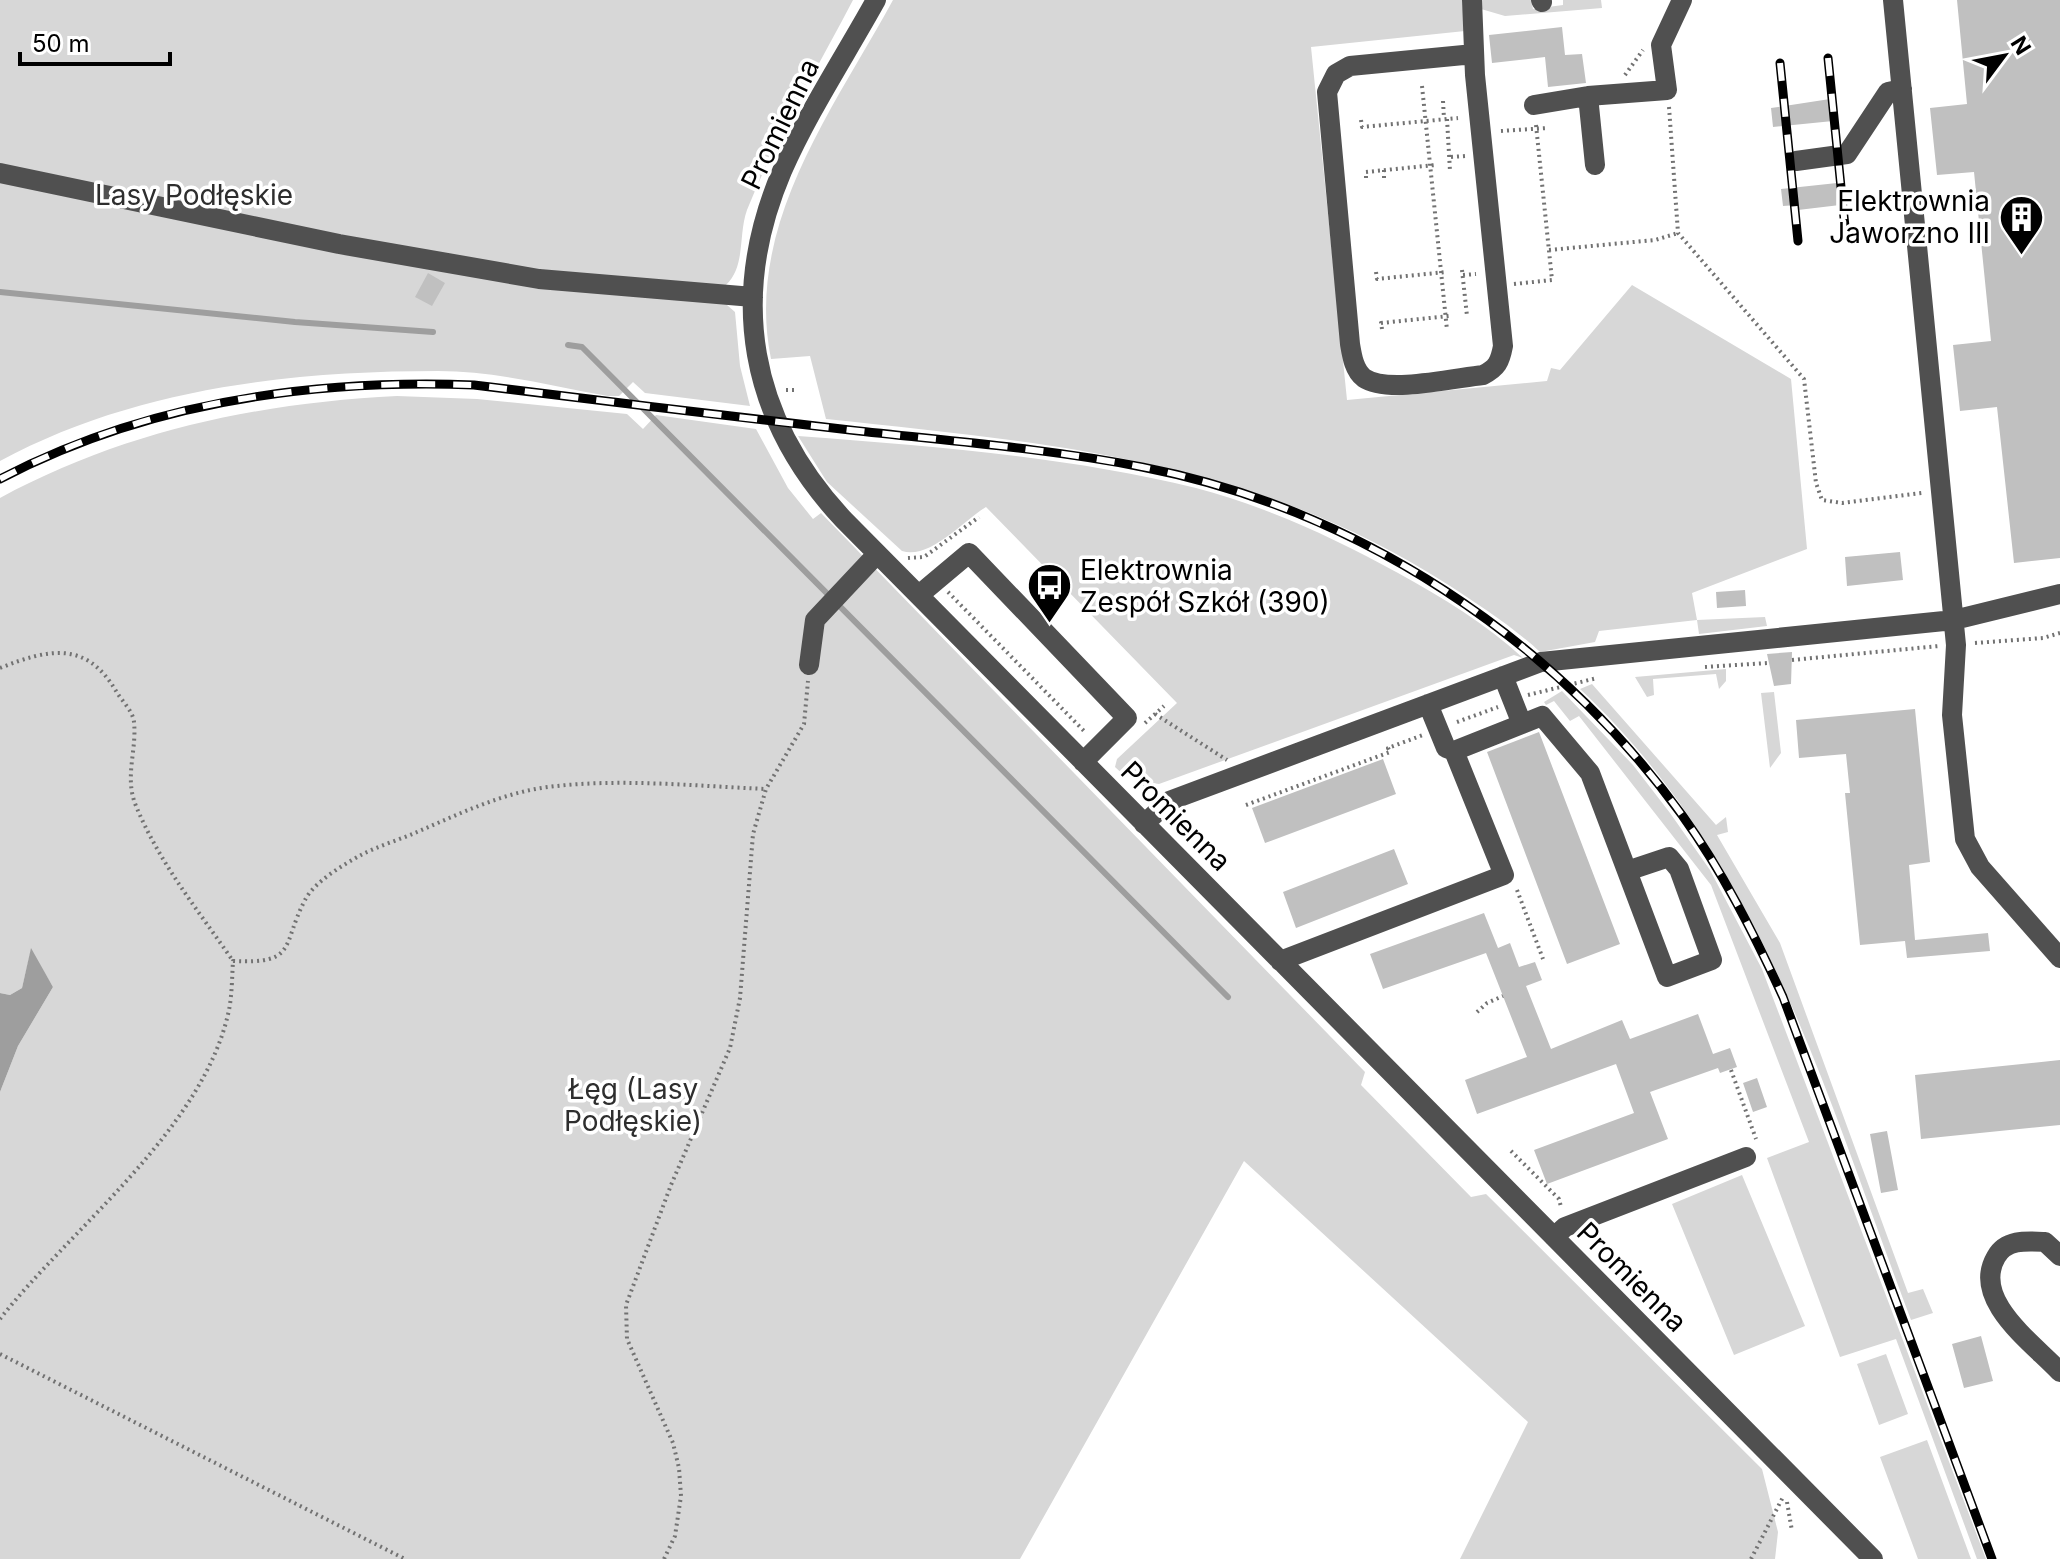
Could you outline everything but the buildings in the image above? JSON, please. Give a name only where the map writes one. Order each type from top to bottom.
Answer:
[{"type":"street","name":"Promienna","points":[[876,0],[783,170],[762,229],[753,297],[757,362],[765,396],[783,439],[824,499],[877,554],[1873,1559]]},
{"type":"street","points":[[1472,0],[1474,54],[1503,346],[1495,369],[1483,375],[1390,386],[1362,376],[1354,364],[1327,92],[1336,74],[1350,66],[1474,54]]},
{"type":"street","points":[[1534,105],[1588,96],[1667,90],[1661,45],[1682,0]]},
{"type":"street","points":[[1893,0],[1954,620],[1956,645],[1952,715],[1965,839],[1980,867],[2060,958]]},
{"type":"street","points":[[1796,161],[1847,154],[1888,92],[1902,89]]},
{"type":"street","points":[[1588,96],[1595,165]]},
{"type":"street","points":[[0,173],[339,244],[539,279],[753,297]]},
{"type":"street","points":[[919,595],[969,553],[1127,718],[1083,762]]},
{"type":"street","points":[[809,665],[815,620],[877,554]]},
{"type":"street","points":[[1144,824],[1169,801],[1541,662],[1954,620],[2060,594]]},
{"type":"street","points":[[1503,676],[1522,724]]},
{"type":"street","points":[[1428,704],[1446,748],[1454,751],[1542,716],[1590,773],[1667,977],[1712,960],[1679,869],[1669,857],[1627,871]]},
{"type":"street","points":[[1280,961],[1504,875],[1454,751]]},
{"type":"street","points":[[1554,1237],[1565,1227],[1752,1151]]},
{"type":"street","points":[[2060,1256],[2045,1242],[2021,1240],[1999,1250],[1989,1269],[1989,1289],[2000,1308],[2060,1372]]},
{"type":"path","points":[[1422,86],[1433,165],[1447,330]]},
{"type":"path","points":[[1667,90],[1678,233],[1804,379],[1816,483],[1822,500],[1842,503],[1929,492]]},
{"type":"path","points":[[1443,101],[1450,171]]},
{"type":"path","points":[[1480,309],[1466,313],[1462,272],[1510,272],[1511,285],[1552,280],[1534,105]]},
{"type":"path","points":[[1398,117],[1399,124]]},
{"type":"path","points":[[1361,120],[1362,127],[1458,118]]},
{"type":"path","points":[[1366,178],[1366,172],[1402,171],[1433,165]]},
{"type":"path","points":[[1384,170],[1384,178]]},
{"type":"path","points":[[1549,250],[1655,240],[1678,233]]},
{"type":"path","points":[[1376,272],[1377,279],[1394,274],[1443,272]]},
{"type":"path","points":[[1382,329],[1381,323],[1397,325],[1447,316]]},
{"type":"path","points":[[904,557],[916,559],[929,554],[979,517]]},
{"type":"path","points":[[916,559],[1099,747]]},
{"type":"path","points":[[1792,660],[2043,638],[2060,633]]},
{"type":"path","points":[[0,668],[29,657],[64,651],[85,658],[105,672],[134,718],[128,767],[134,801],[149,838],[173,880],[233,961],[229,1011],[207,1070],[122,1189],[0,1319]]},
{"type":"path","points":[[664,1559],[675,1536],[681,1496],[679,1468],[673,1443],[627,1339],[626,1305],[671,1185],[730,1048],[740,998],[753,834],[766,789],[804,724],[809,665]]},
{"type":"path","points":[[1135,733],[1164,706]]},
{"type":"path","points":[[1155,714],[1230,762],[1216,767]]},
{"type":"path","points":[[233,961],[262,963],[276,958],[288,947],[305,898],[363,854],[491,800],[548,787],[640,784],[766,789]]},
{"type":"path","points":[[1127,784],[1162,787]]},
{"type":"path","points":[[1504,875],[1511,873],[1543,959]]},
{"type":"path","points":[[1477,1012],[1487,1003],[1503,996]]},
{"type":"path","points":[[1731,1070],[1752,1151]]},
{"type":"path","points":[[0,1354],[405,1559]]},
{"type":"path","points":[[1751,1559],[1786,1492]]},
{"type":"green space","name":"Lasy Podłęskie","points":[[0,0],[853,0],[758,183],[744,220],[739,260],[726,285],[727,305],[735,312],[740,366],[750,406],[645,393],[633,382],[619,396],[608,396],[459,372],[325,375],[269,380],[158,401],[51,436],[0,461]]},
{"type":"green space","points":[[893,0],[1462,0],[1465,31],[1311,47],[1347,400],[1547,381],[1551,368],[1560,370],[1632,285],[1791,379],[1807,549],[1692,593],[1697,620],[1599,631],[1595,642],[1540,652],[1447,584],[1374,542],[1299,509],[1224,483],[1070,449],[826,419],[810,356],[771,359],[766,310],[770,262],[782,216],[799,171]]},
{"type":"green space","points":[[1480,0],[1531,0],[1533,9],[1563,5],[1563,0],[1601,0],[1602,8],[1505,16],[1481,9]]},
{"type":"green space","name":"Łęg (Lasy Podłęskie)","points":[[397,396],[477,399],[627,414],[643,429],[656,415],[756,429],[788,488],[813,519],[821,513],[1365,1072],[1361,1085],[1471,1197],[1486,1194],[1762,1469],[1778,1532],[1775,1559],[1460,1559],[1528,1422],[1244,1161],[1020,1559],[0,1559],[0,1092],[18,1046],[53,987],[31,950],[22,988],[10,995],[0,993],[0,498],[95,455],[193,424],[294,405]]},
{"type":"green space","points":[[798,436],[1048,460],[1147,477],[1222,495],[1325,535],[1374,560],[1463,612],[1523,658],[1514,655],[1159,784],[1135,780],[1115,767],[1117,759],[1177,703],[986,507],[924,550],[902,551],[827,482]]},
{"type":"green space","points":[[1765,617],[1767,626],[1699,634],[1697,620]]},
{"type":"green space","points":[[1726,669],[1726,681],[1719,689],[1716,674],[1653,679],[1654,695],[1647,697],[1635,677]]},
{"type":"green space","points":[[1592,684],[1716,825],[1726,817],[1728,832],[1717,835],[1780,943],[1908,1293],[1923,1289],[1933,1313],[1911,1320],[1817,1066],[1782,984],[1742,904],[1697,828],[1643,756],[1580,689]]},
{"type":"green space","points":[[1562,691],[1633,765],[1670,813],[1710,870],[1762,969],[1986,1559],[1977,1559],[1896,1339],[1840,1357],[1767,1158],[1809,1142],[1711,885],[1579,716],[1570,721],[1554,701],[1546,705],[1544,702]]},
{"type":"green space","points":[[1774,692],[1781,753],[1770,768],[1761,693]]},
{"type":"green space","points":[[1742,1175],[1805,1326],[1734,1355],[1672,1204]]},
{"type":"green space","points":[[1886,1354],[1908,1414],[1879,1425],[1857,1364]]},
{"type":"green space","points":[[1927,1440],[1971,1559],[1918,1559],[1880,1457]]},
{"type":"shaded area","points":[[31,948],[53,987],[18,1046],[0,1092],[0,993],[10,995],[22,988]]},
{"type":"waterway","points":[[0,292],[295,322],[433,332]]},
{"type":"waterway","points":[[568,345],[582,347],[1228,997]]},
{"type":"railway","points":[[1828,58],[1846,237]]},
{"type":"railway","points":[[1780,63],[1798,241]]},
{"type":"railway","points":[[0,479],[113,431],[231,401],[351,386],[474,385],[1106,460],[1222,487],[1299,514],[1374,549],[1445,590],[1511,638],[1574,692],[1631,751],[1682,815],[1711,859],[1783,997],[1992,1559]]},
{"type":"place","name":"Elektrownia Jaworzno III","points":[[2021,256]]},
{"type":"place","name":"Elektrownia Zespół Szkół (390)","points":[[1049,625]]}]
